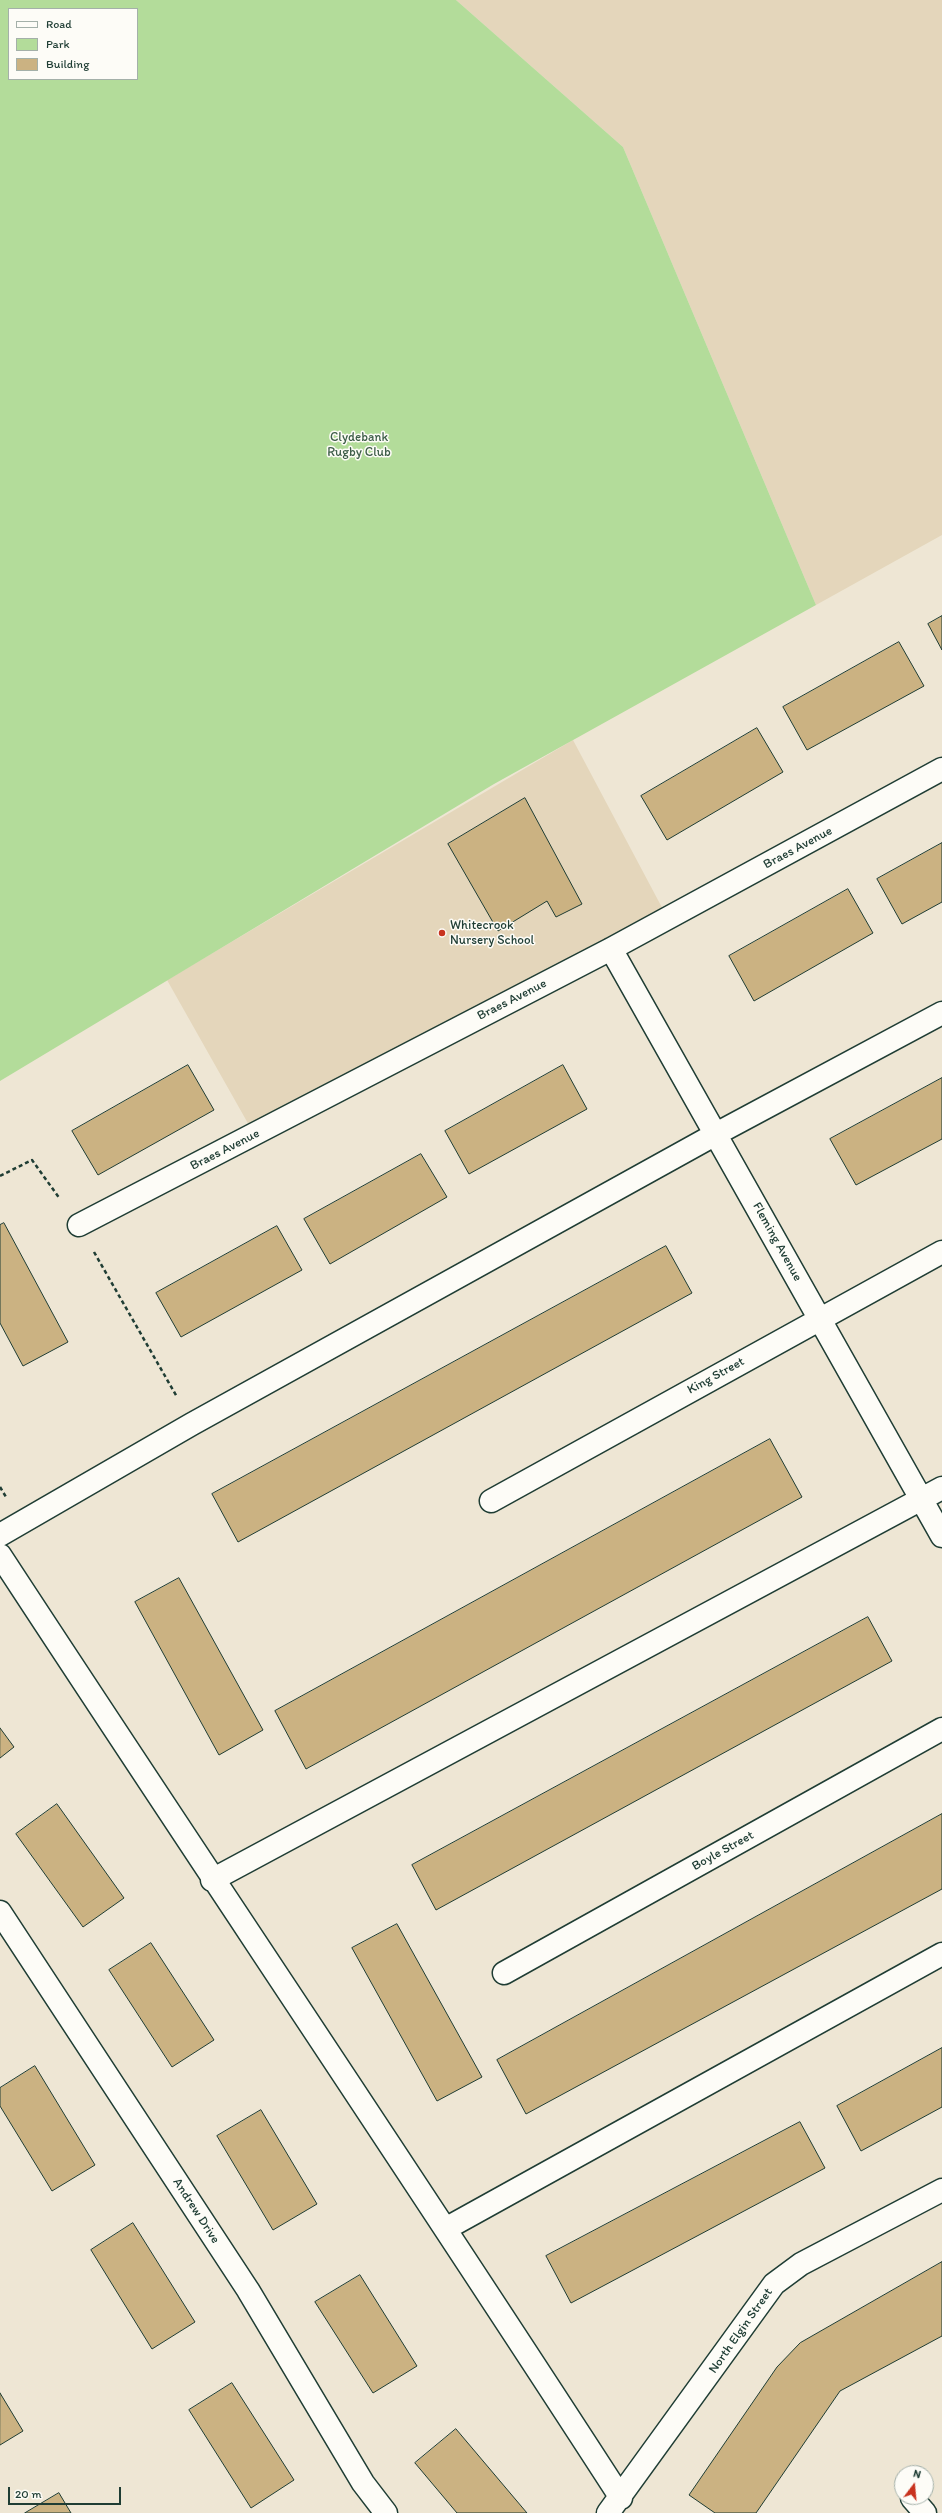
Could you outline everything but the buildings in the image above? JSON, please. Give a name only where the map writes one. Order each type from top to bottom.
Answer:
[{"type":"street","name":"Braes Avenue","points":[[79,1225],[611,949],[942,769]]},
{"type":"street","name":"Fleming Avenue","points":[[611,949],[942,1536]]},
{"type":"street","points":[[0,1535],[192,1424],[716,1134],[942,1013]]},
{"type":"street","name":"King Street","points":[[491,1501],[942,1252]]},
{"type":"street","points":[[212,1880],[942,1488]]},
{"type":"street","points":[[0,1555],[212,1880],[446,2228],[614,2506]]},
{"type":"street","name":"Boyle Street","points":[[504,1973],[942,1729]]},
{"type":"street","name":"Andrew Drive","points":[[0,1912],[248,2290],[363,2483],[386,2513]]},
{"type":"street","points":[[446,2228],[942,1954]]},
{"type":"street","name":"North Elgin Street","points":[[614,2506],[774,2284],[801,2264],[942,2190]]},
{"type":"path","points":[[0,1176],[32,1160],[79,1225],[192,1424]]},
{"type":"shaded area","points":[[456,0],[942,0],[942,535],[816,605],[623,147]]},
{"type":"shaded area","name":"Whitecrook Nursery School","points":[[573,740],[667,917],[254,1134],[167,980]]},
{"type":"green space","name":"Clydebank Rugby Club","points":[[0,0],[456,0],[623,147],[816,605],[494,784],[0,1081]]},
{"type":"place","name":"Whitecrook Nursery School","points":[[442,933]]}]
